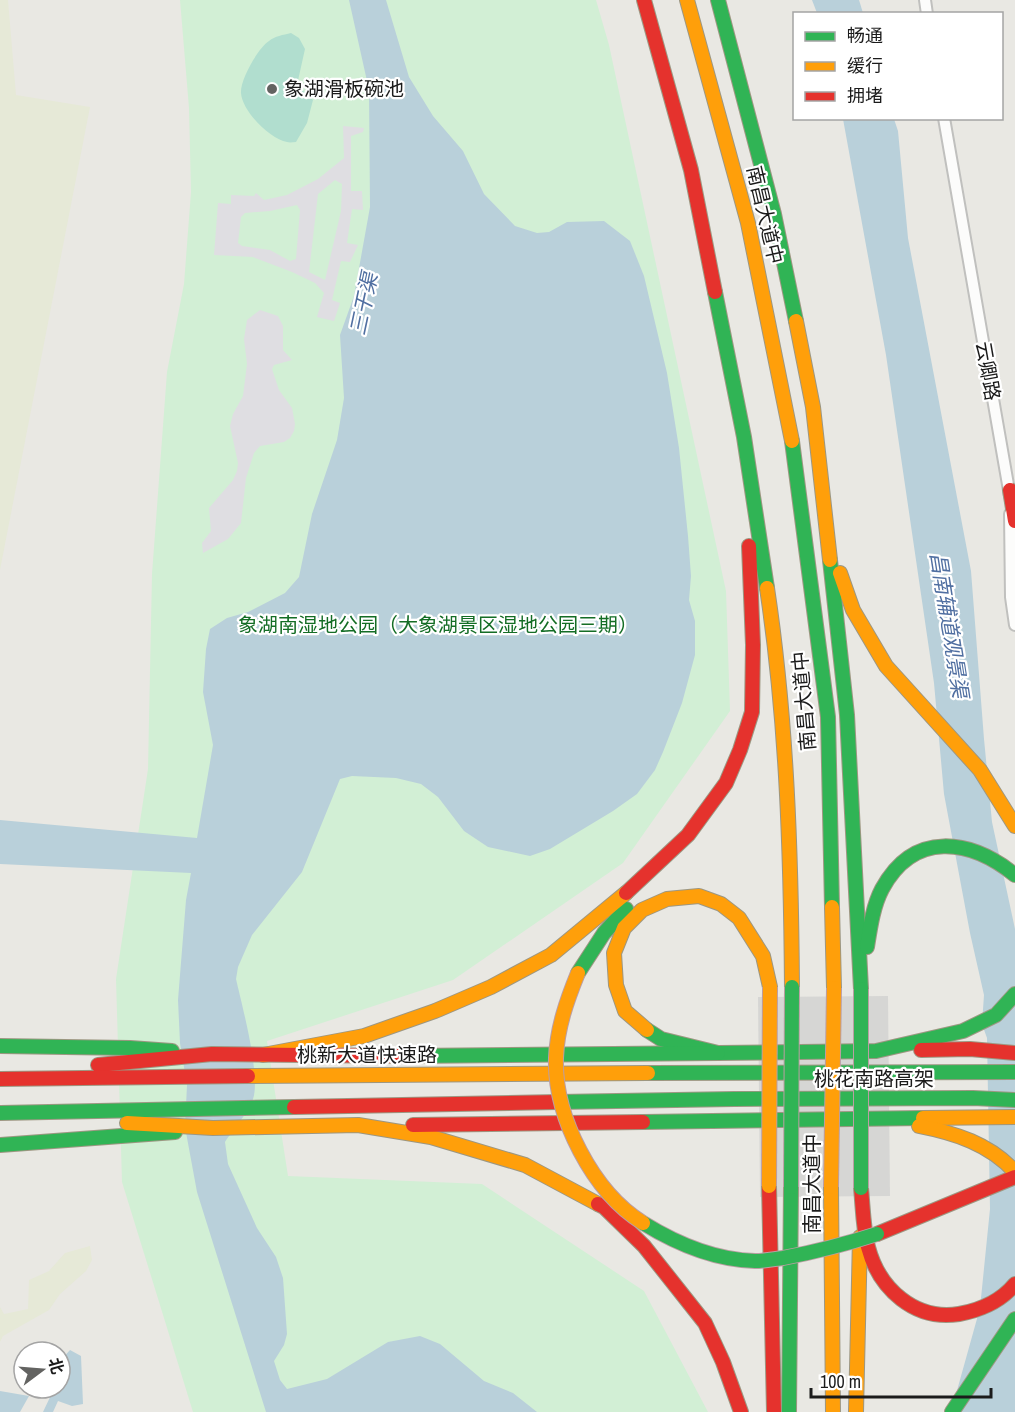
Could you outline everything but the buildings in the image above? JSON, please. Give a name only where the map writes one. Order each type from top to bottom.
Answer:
[{"type":"main road","name":"南昌大道中","points":[[644,0],[691,170],[744,437],[777,660],[791,867],[789,1412]]},
{"type":"main road","name":"南昌大道中","points":[[687,0],[748,224],[790,429],[828,717],[834,988],[831,1187],[833,1412]]},
{"type":"main road","points":[[718,0],[774,214],[813,407],[835,560],[853,610],[886,666],[980,770],[1015,826]]},
{"type":"main road","points":[[813,407],[847,715],[861,989],[861,1188],[856,1412]]},
{"type":"main road","points":[[744,437],[753,645],[752,712],[726,783],[688,835],[636,899],[604,933],[578,973],[562,1014],[556,1058],[560,1101],[574,1143],[592,1175],[623,1210],[664,1238],[712,1254],[755,1261],[814,1253],[877,1234],[1015,1177]]},
{"type":"main road","points":[[1012,491],[1015,521]]},
{"type":"main road","points":[[263,1055],[364,1036],[435,1011],[491,987],[551,955],[611,907],[688,835]]},
{"type":"main road","points":[[861,989],[871,924],[883,888],[898,866],[913,855],[951,844],[977,850],[1002,862],[1015,875]]},
{"type":"main road","points":[[718,1053],[661,1039],[638,1024],[625,1011],[616,985],[614,953],[624,928],[642,909],[667,899],[699,896],[721,904],[739,918],[763,956],[770,987],[769,1186],[774,1412]]},
{"type":"main road","points":[[876,1051],[963,1031],[996,1015],[1015,994]]},
{"type":"main road","points":[[0,1046],[130,1048],[212,1054],[356,1057],[970,1049],[1015,1053]]},
{"type":"main road","points":[[0,1074],[212,1054]]},
{"type":"main road","name":"桃花南路高架","points":[[735,1073],[1015,1072]]},
{"type":"main road","name":"桃新大道快速路","points":[[0,1078],[735,1073]]},
{"type":"main road","name":"桃花南路高架","points":[[0,1115],[734,1099],[973,1098],[1015,1100]]},
{"type":"main road","points":[[0,1115],[213,1128]]},
{"type":"main road","points":[[0,1145],[141,1136],[213,1128],[267,1126],[1015,1117]]},
{"type":"main road","points":[[841,1118],[935,1129],[976,1143],[1009,1164],[1015,1172]]},
{"type":"main road","points":[[358,1125],[431,1137],[525,1165],[604,1207],[644,1246],[705,1323],[723,1362],[741,1412]]},
{"type":"main road","points":[[861,1188],[868,1248],[881,1275],[898,1298],[929,1313],[955,1315],[986,1308],[1011,1290],[1015,1284]]},
{"type":"main road","points":[[952,1412],[1015,1319]]},
{"type":"street","name":"云卿路","points":[[944,120],[1012,491],[1011,597],[1015,625]]},
{"type":"green space","points":[[0,0],[8,0],[16,95],[90,107],[0,570]]},
{"type":"green space","name":"象湖南湿地公园（大象湖景区湿地公园三期）","points":[[180,0],[596,0],[609,45],[726,591],[730,711],[623,863],[453,980],[267,1041],[288,1176],[482,1184],[644,1291],[708,1412],[193,1412],[122,1182],[116,979],[148,769],[152,574],[167,372],[184,284],[191,192],[189,108]]},
{"type":"green space","name":"象湖滑板碗池","points":[[291,33],[299,38],[305,49],[297,85],[313,100],[307,123],[296,142],[280,140],[265,130],[246,108],[241,93],[247,73],[260,50],[271,39]]},
{"type":"green space","points":[[90,1246],[92,1260],[86,1271],[60,1294],[49,1310],[3,1336],[0,1342],[0,1307],[4,1314],[28,1309],[29,1280],[49,1271],[65,1253]]},
{"type":"shaded area","points":[[343,126],[364,128],[363,132],[351,136],[351,191],[362,191],[363,210],[352,209],[347,243],[358,245],[350,262],[341,261],[332,300],[340,303],[334,321],[317,317],[324,293],[315,283],[253,257],[214,255],[218,203],[231,204],[231,195],[254,196],[256,193],[264,200],[287,195],[318,179],[344,158]],"holes":[[[335,180],[342,184],[341,211],[325,280],[309,272],[318,194]],[[297,205],[300,210],[296,259],[290,261],[270,250],[242,246],[238,243],[241,217],[245,213],[270,211]]]},
{"type":"shaded area","points":[[260,310],[278,316],[283,326],[283,350],[292,360],[274,365],[272,369],[279,390],[292,408],[294,431],[284,442],[260,446],[254,453],[246,478],[241,523],[228,539],[203,553],[202,543],[211,531],[209,508],[233,480],[237,471],[238,463],[230,426],[233,414],[243,396],[247,364],[244,339],[247,320]]},
{"type":"water","name":"三干渠","points":[[349,0],[386,0],[409,77],[433,116],[463,151],[484,194],[515,226],[537,233],[549,232],[567,222],[604,221],[630,241],[644,276],[667,373],[679,448],[691,576],[689,600],[695,621],[695,655],[682,703],[663,752],[655,770],[637,794],[550,849],[530,856],[488,847],[464,831],[438,797],[421,784],[396,778],[352,776],[340,779],[302,872],[252,935],[238,967],[236,979],[250,1040],[255,1088],[248,1110],[225,1142],[228,1164],[257,1228],[276,1257],[283,1278],[287,1334],[284,1345],[274,1361],[280,1380],[287,1389],[327,1379],[388,1342],[420,1336],[440,1344],[484,1381],[513,1393],[537,1412],[266,1412],[197,1192],[185,1127],[187,1085],[180,1043],[178,1000],[186,900],[191,873],[0,864],[0,820],[197,838],[213,745],[203,692],[210,629],[227,618],[248,612],[285,593],[299,577],[312,514],[337,440],[344,398],[340,335],[354,296],[370,207],[369,90]]},
{"type":"water","points":[[812,0],[859,0],[863,12],[817,12]]},
{"type":"water","name":"昌南辅道观景渠","points":[[843,120],[894,120],[898,131],[908,238],[971,571],[992,822],[1015,929],[1015,1412],[951,1412],[980,1308],[990,1209],[987,1038],[982,1024],[984,995],[944,794],[934,683],[886,355]]},
{"type":"water","points":[[72,1351],[81,1356],[83,1404],[72,1406],[58,1401],[53,1412],[43,1412],[49,1400],[72,1400]]},
{"type":"water","points":[[0,1391],[12,1393],[12,1400],[27,1400],[20,1412],[0,1412]]},
{"type":"pier","points":[[888,996],[890,1196],[760,1197],[758,997]]},
{"type":"traffic: fast","points":[[718,0],[774,214],[796,321]]},
{"type":"traffic: fast","points":[[715,292],[744,437],[767,588]]},
{"type":"traffic: fast","points":[[792,441],[828,717],[832,907]]},
{"type":"traffic: fast","points":[[830,560],[847,715],[861,989]]},
{"type":"traffic: fast","points":[[867,947],[874,910],[882,889],[895,870],[910,857],[926,849],[944,846],[962,848],[998,863],[1015,875]]},
{"type":"traffic: fast","points":[[578,973],[604,933],[626,909]]},
{"type":"traffic: fast","points":[[791,1187],[792,987]]},
{"type":"traffic: fast","points":[[861,989],[861,1188]]},
{"type":"traffic: fast","points":[[647,1030],[661,1039],[718,1053],[876,1051],[963,1031],[996,1015],[1015,994]]},
{"type":"traffic: fast","points":[[0,1046],[172,1051]]},
{"type":"traffic: fast","points":[[409,1056],[718,1053]]},
{"type":"traffic: fast","points":[[648,1073],[1015,1072]]},
{"type":"traffic: fast","points":[[558,1102],[734,1099],[973,1098],[1015,1100]]},
{"type":"traffic: fast","points":[[0,1113],[294,1107]]},
{"type":"traffic: fast","points":[[643,1122],[923,1118]]},
{"type":"traffic: fast","points":[[0,1145],[175,1132]]},
{"type":"traffic: fast","points":[[789,1412],[791,1187]]},
{"type":"traffic: fast","points":[[643,1223],[697,1250],[725,1258],[755,1261],[807,1253],[877,1234]]},
{"type":"traffic: fast","points":[[952,1412],[1015,1319]]},
{"type":"traffic: slow","points":[[687,0],[748,223],[792,441]]},
{"type":"traffic: slow","points":[[796,321],[813,407],[830,560]]},
{"type":"traffic: slow","points":[[840,573],[853,610],[886,666],[980,770],[1015,826]]},
{"type":"traffic: slow","points":[[767,588],[774,638],[787,788],[792,987]]},
{"type":"traffic: slow","points":[[263,1055],[364,1036],[435,1011],[491,987],[551,955],[626,893]]},
{"type":"traffic: slow","points":[[647,1030],[625,1011],[616,985],[614,953],[624,928],[642,910],[667,899],[699,896],[721,904],[739,918],[763,956],[770,987]]},
{"type":"traffic: slow","points":[[832,907],[834,988]]},
{"type":"traffic: slow","points":[[578,973],[563,1014],[558,1036],[557,1081],[562,1104],[569,1128],[593,1173],[608,1192],[643,1223]]},
{"type":"traffic: slow","points":[[769,1186],[770,987]]},
{"type":"traffic: slow","points":[[831,1187],[834,988]]},
{"type":"traffic: slow","points":[[248,1076],[648,1073]]},
{"type":"traffic: slow","points":[[923,1118],[1015,1117]]},
{"type":"traffic: slow","points":[[127,1123],[213,1128],[358,1125],[431,1137],[525,1165],[598,1204]]},
{"type":"traffic: slow","points":[[919,1126],[971,1141],[995,1154],[1015,1172]]},
{"type":"traffic: slow","points":[[831,1187],[833,1412]]},
{"type":"traffic: slow","points":[[856,1412],[860,1237]]},
{"type":"traffic: jam","points":[[644,0],[691,170],[715,292]]},
{"type":"traffic: jam","points":[[1010,490],[1015,521]]},
{"type":"traffic: jam","points":[[626,893],[688,835],[726,783],[740,750],[752,712],[753,645],[749,546]]},
{"type":"traffic: jam","points":[[921,1050],[970,1049],[1015,1053]]},
{"type":"traffic: jam","points":[[98,1065],[212,1054],[409,1056]]},
{"type":"traffic: jam","points":[[0,1079],[248,1076]]},
{"type":"traffic: jam","points":[[294,1107],[558,1102]]},
{"type":"traffic: jam","points":[[413,1125],[643,1122]]},
{"type":"traffic: jam","points":[[877,1234],[1015,1177]]},
{"type":"traffic: jam","points":[[769,1186],[774,1412]]},
{"type":"traffic: jam","points":[[861,1188],[865,1233],[873,1262],[890,1289],[901,1299],[928,1312],[943,1315],[959,1314],[997,1300],[1015,1284]]},
{"type":"traffic: jam","points":[[598,1204],[604,1207],[644,1246],[705,1323],[723,1362],[741,1412]]},
{"type":"place","name":"象湖滑板碗池","points":[[272,89]]}]
